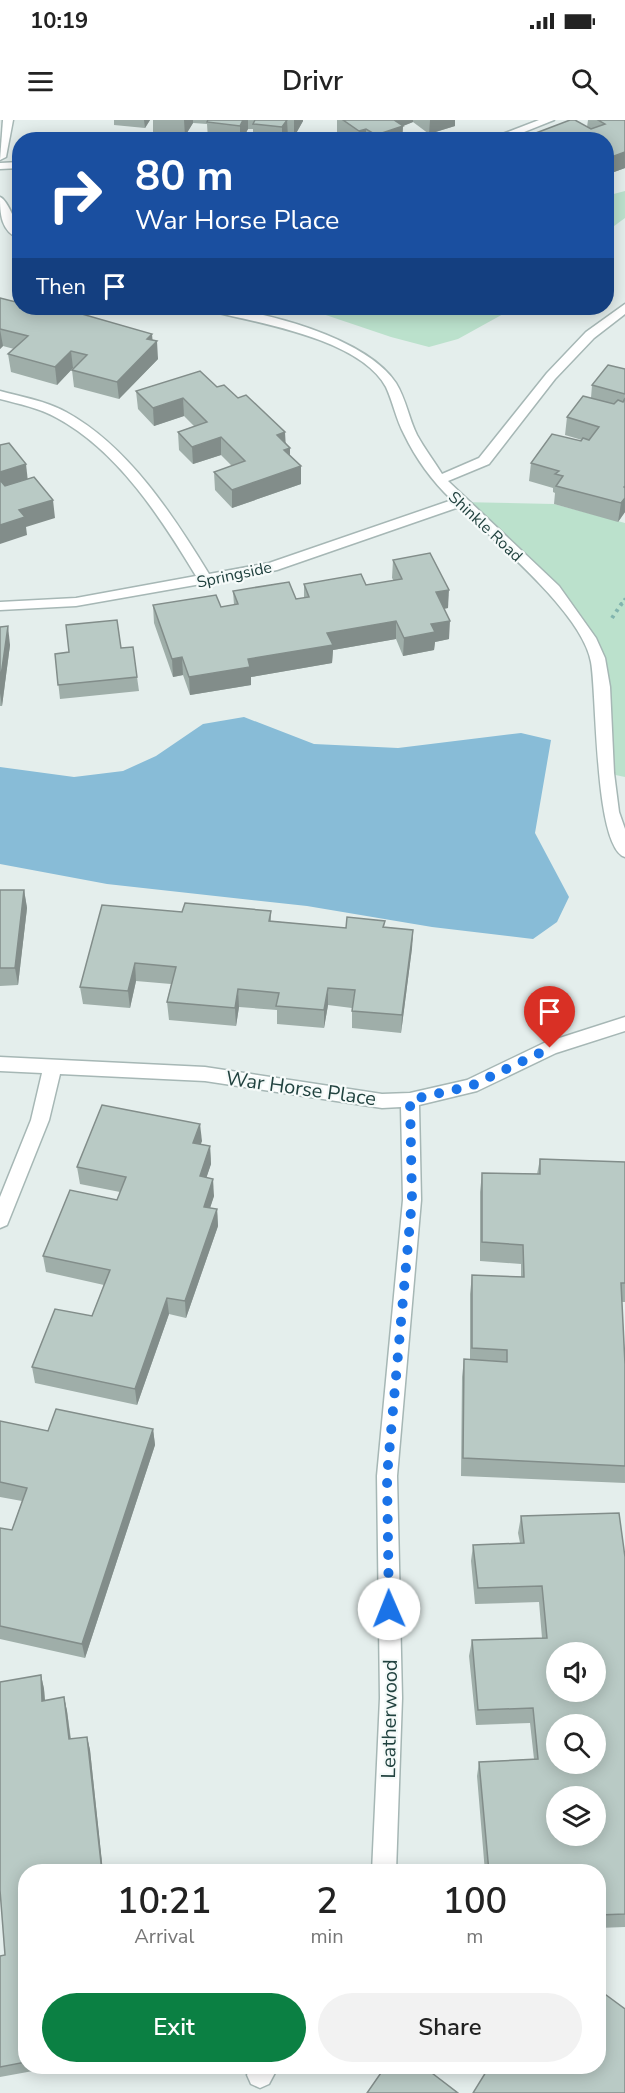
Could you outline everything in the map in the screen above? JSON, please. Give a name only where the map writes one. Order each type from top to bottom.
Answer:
[{"type":"street","points":[[0,157],[8,120]]},
{"type":"street","points":[[515,132],[549,120]]},
{"type":"street","points":[[0,200],[12,228]]},
{"type":"street","points":[[438,480],[484,461],[551,376],[590,335],[625,308]]},
{"type":"street","name":"Shinkle Road","points":[[242,315],[314,333],[345,346],[376,369],[391,385],[410,434],[438,480],[554,589],[590,638],[598,658],[603,687],[606,773],[611,812],[625,851]]},
{"type":"street","points":[[0,395],[59,413],[98,440],[177,531],[207,581]]},
{"type":"street","name":"Springside","points":[[0,606],[76,602],[207,581],[272,567],[459,502]]},
{"type":"street","name":"War Horse Place","points":[[0,1064],[52,1069],[127,1069],[205,1074],[382,1101],[410,1100],[471,1086],[550,1048],[625,1024]]},
{"type":"street","points":[[0,1220],[40,1120],[52,1069]]},
{"type":"street","name":"Leatherwood","points":[[384,1864],[391,1698],[387,1476],[412,1200],[410,1100]]},
{"type":"green space","points":[[625,191],[625,218],[614,226],[614,194]]},
{"type":"green space","points":[[326,315],[501,315],[458,339],[429,347]]},
{"type":"green space","points":[[459,502],[554,504],[625,523],[625,777],[606,773],[598,658],[554,589]]},
{"type":"water","points":[[244,717],[314,744],[398,748],[521,733],[551,740],[535,833],[569,897],[557,922],[533,939],[432,927],[307,906],[107,884],[0,864],[0,767],[74,777],[123,771],[156,756],[203,724]]},
{"type":"building","points":[[208,120],[243,120],[240,126],[207,122]]},
{"type":"building","points":[[255,120],[287,120],[282,127],[253,124]]},
{"type":"building","points":[[343,120],[394,120],[403,126],[385,132],[371,132],[366,129],[359,131]]},
{"type":"building","points":[[570,120],[575,120],[591,129],[605,124],[598,120],[625,120],[625,152],[614,156],[614,132],[539,132]]},
{"type":"building","points":[[0,298],[12,301],[12,315],[86,315],[152,334],[147,339],[157,341],[117,382],[72,370],[87,355],[71,351],[55,367],[8,354],[28,336],[0,329]]},
{"type":"building","points":[[608,365],[625,369],[625,394],[592,385]]},
{"type":"building","points":[[200,371],[217,387],[224,385],[238,398],[246,395],[285,432],[277,435],[290,448],[284,450],[301,466],[232,490],[214,472],[245,461],[221,437],[192,447],[178,432],[207,422],[183,398],[153,408],[136,391]]},
{"type":"building","points":[[583,396],[614,404],[618,400],[623,402],[625,398],[625,498],[621,503],[556,486],[563,476],[555,474],[559,471],[531,463],[552,434],[581,441],[583,438],[589,440],[599,427],[567,417]]},
{"type":"building","points":[[9,443],[26,464],[0,472],[0,445]]},
{"type":"building","points":[[34,477],[53,500],[19,510],[25,517],[0,525],[0,480],[5,486]]},
{"type":"building","points":[[430,553],[449,590],[436,592],[450,621],[431,624],[435,632],[404,638],[396,621],[327,633],[333,645],[248,659],[250,667],[189,677],[182,657],[172,659],[153,605],[216,595],[221,607],[238,604],[233,591],[289,582],[296,599],[309,597],[304,584],[361,574],[366,585],[402,579],[393,560]]},
{"type":"building","points":[[117,620],[121,648],[133,647],[137,677],[58,685],[55,654],[69,652],[66,625]]},
{"type":"building","points":[[8,626],[0,683],[0,627]]},
{"type":"building","points":[[0,890],[24,890],[15,968],[0,968]]},
{"type":"building","points":[[185,903],[271,911],[269,921],[346,928],[347,917],[385,921],[383,927],[413,930],[402,1015],[352,1011],[355,990],[328,988],[324,1010],[276,1006],[279,993],[238,989],[235,1008],[167,1002],[176,967],[135,963],[128,991],[80,987],[102,905],[182,912]]},
{"type":"building","points":[[102,1105],[200,1124],[193,1143],[210,1146],[200,1176],[213,1179],[204,1207],[217,1209],[185,1301],[167,1298],[135,1389],[32,1367],[55,1309],[92,1316],[110,1270],[43,1256],[70,1190],[117,1200],[126,1177],[77,1167]]},
{"type":"building","points":[[540,1159],[625,1162],[625,1283],[621,1283],[625,1364],[625,1466],[463,1458],[464,1359],[507,1362],[507,1350],[472,1348],[472,1275],[524,1277],[523,1245],[482,1242],[482,1173],[540,1174]]},
{"type":"building","points":[[56,1409],[153,1429],[82,1644],[0,1626],[0,1528],[12,1530],[27,1488],[0,1482],[0,1421],[48,1431]]},
{"type":"building","points":[[619,1513],[625,1557],[625,1914],[606,1915],[606,1864],[488,1864],[479,1762],[538,1759],[533,1708],[478,1710],[472,1640],[547,1638],[542,1586],[478,1588],[473,1545],[524,1543],[521,1516]]},
{"type":"building","points":[[41,1675],[42,1701],[64,1697],[69,1739],[87,1737],[101,1864],[18,1864],[18,2064],[0,2067],[0,1956],[5,1955],[0,1890],[0,1682]]},
{"type":"building","points":[[606,1995],[625,2009],[625,2093],[473,2093],[485,2074],[606,2074]]},
{"type":"building","points":[[380,2074],[433,2074],[458,2093],[367,2093]]},
{"type":"route","points":[[389,1609],[387,1476],[412,1200],[410,1100],[471,1086],[550,1048]]}]
